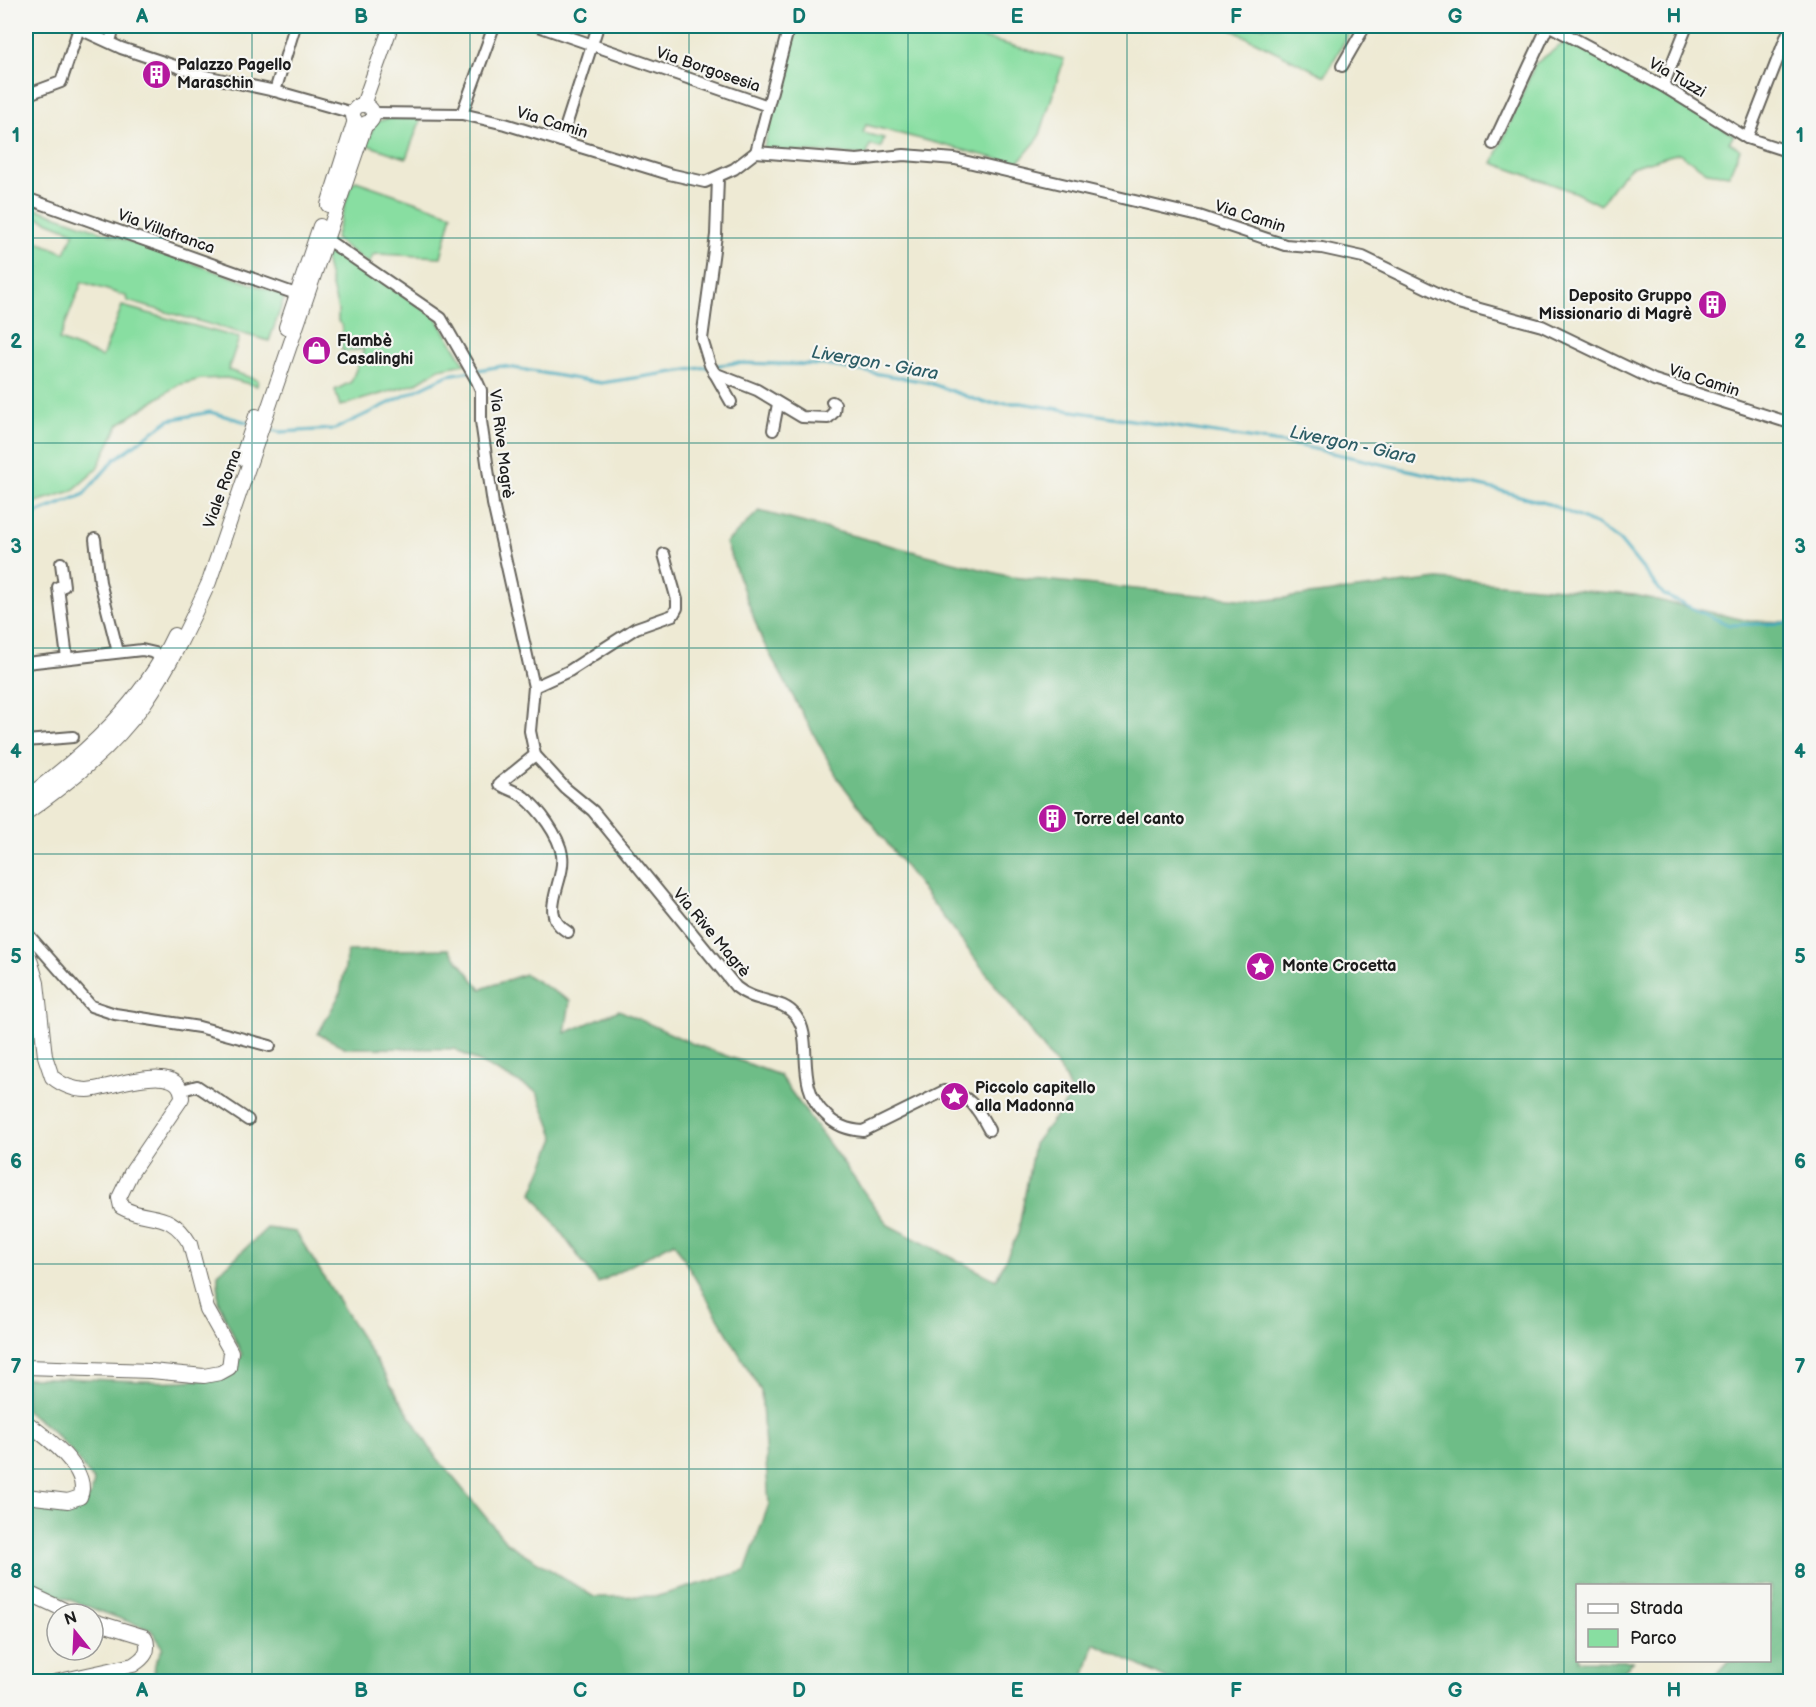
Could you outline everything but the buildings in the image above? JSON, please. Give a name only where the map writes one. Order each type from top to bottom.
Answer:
[{"type":"main road","name":"Viale Roma","points":[[26,813],[57,790],[110,743],[143,706],[190,625],[209,582],[235,493],[321,237],[351,136],[362,115],[391,26]]},
{"type":"main road","name":"Viale Roma","points":[[26,798],[67,768],[104,734],[160,659],[197,588],[235,493]]},
{"type":"main road","points":[[26,946],[37,983],[45,1056],[52,1077],[72,1088],[86,1090],[159,1077],[173,1079],[182,1090],[182,1098],[174,1113],[131,1173],[119,1198],[122,1207],[164,1219],[184,1234],[192,1251],[207,1310],[231,1352],[229,1368],[220,1373],[204,1376],[151,1371],[26,1367]]},
{"type":"main road","points":[[26,1422],[51,1441],[74,1466],[84,1482],[80,1497],[68,1501],[26,1496]]},
{"type":"main road","points":[[26,1592],[47,1602]]},
{"type":"main road","points":[[55,1682],[133,1665],[143,1659],[148,1650],[145,1637],[105,1625]]},
{"type":"street","points":[[110,42],[114,26]]},
{"type":"street","points":[[275,91],[295,26]]},
{"type":"street","points":[[462,114],[494,26]]},
{"type":"street","name":"Via Borgosesia","points":[[538,26],[768,106]]},
{"type":"street","points":[[561,141],[598,26]]},
{"type":"street","points":[[756,152],[789,26]]},
{"type":"street","points":[[1342,66],[1365,26]]},
{"type":"street","name":"Via Tuzzi","points":[[1493,144],[1549,26],[1663,86],[1747,138],[1791,152]]},
{"type":"street","points":[[1663,86],[1687,26]]},
{"type":"street","points":[[26,95],[61,81],[76,27]]},
{"type":"street","name":"Via Camin","points":[[76,27],[110,42],[205,76],[275,91],[362,115],[462,114],[669,174],[705,182],[734,169],[756,152],[857,160],[904,155],[955,159],[1199,216],[1285,245],[1322,248],[1363,257],[1458,303],[1542,326],[1654,380],[1791,423]]},
{"type":"street","points":[[1747,138],[1791,27]]},
{"type":"street","points":[[718,177],[716,236],[703,318],[704,352],[731,402]]},
{"type":"street","name":"Via Villafranca","points":[[26,198],[301,296]]},
{"type":"street","name":"Via Rive Magrè","points":[[321,237],[435,312],[465,359],[481,390],[483,441],[493,504],[534,687],[530,731],[535,755],[565,788],[593,811],[736,987],[757,1000],[785,1005],[799,1019],[812,1098],[833,1122],[849,1129],[863,1131],[944,1091],[955,1092],[967,1098],[975,1105],[989,1130]]},
{"type":"street","points":[[713,372],[757,390],[802,417],[822,420],[834,412],[836,404],[832,402]]},
{"type":"street","points":[[773,430],[778,404]]},
{"type":"street","points":[[95,539],[100,582],[118,652]]},
{"type":"street","points":[[534,687],[569,671],[636,628],[673,615],[677,608],[677,600],[664,554]]},
{"type":"street","points":[[60,564],[64,586],[58,587],[67,658]]},
{"type":"street","points":[[26,663],[146,650],[160,659]]},
{"type":"street","points":[[26,741],[73,736]]},
{"type":"street","points":[[535,755],[499,784],[522,795],[557,841],[562,855],[553,914],[559,927],[568,932]]},
{"type":"street","points":[[26,932],[91,1006],[115,1014],[209,1030],[270,1046]]},
{"type":"street","points":[[182,1090],[197,1086],[248,1120]]},
{"type":"green space","points":[[795,26],[936,26],[1064,59],[1039,138],[1017,164],[866,125],[863,133],[884,138],[881,148],[870,145],[867,155],[763,150]]},
{"type":"green space","points":[[1224,26],[1353,26],[1325,76]]},
{"type":"green space","points":[[1569,39],[1658,87],[1734,135],[1729,142],[1740,149],[1729,175],[1707,172],[1679,153],[1631,167],[1600,205],[1574,192],[1493,163],[1535,64]]},
{"type":"green space","points":[[397,116],[421,119],[406,158],[367,145],[375,122]]},
{"type":"green space","points":[[356,181],[452,214],[441,257],[377,254],[373,255],[369,264],[335,239],[351,184]]},
{"type":"green space","points":[[37,209],[281,294],[284,299],[269,341],[127,301],[126,296],[82,282],[59,340],[102,357],[122,306],[239,338],[228,370],[258,380],[257,386],[227,378],[201,379],[178,385],[119,424],[96,470],[72,491],[26,505],[26,237],[65,253],[74,232],[34,216]]},
{"type":"green space","points":[[333,249],[436,317],[465,364],[439,369],[415,384],[340,406],[335,390],[351,382],[364,349],[342,352],[342,326],[338,321],[338,310],[325,259],[328,251]]},
{"type":"green space","points":[[759,511],[1011,577],[1260,601],[1438,579],[1635,595],[1749,621],[1790,622],[1790,1681],[1710,1681],[1727,1662],[1771,1662],[1771,1584],[1576,1584],[1576,1662],[1632,1662],[1615,1681],[1171,1681],[1094,1643],[1083,1682],[153,1682],[155,1664],[163,1647],[151,1630],[105,1613],[105,1602],[75,1602],[26,1581],[26,1507],[59,1507],[82,1500],[90,1497],[94,1482],[63,1443],[26,1411],[26,1378],[177,1381],[227,1376],[242,1355],[218,1301],[218,1274],[267,1228],[296,1232],[433,1453],[507,1543],[594,1597],[658,1596],[745,1571],[769,1504],[761,1391],[674,1242],[598,1283],[532,1193],[555,1138],[537,1092],[454,1049],[346,1048],[318,1034],[340,994],[348,951],[449,949],[481,989],[525,974],[570,1001],[565,1033],[619,1010],[691,1043],[779,1075],[888,1225],[996,1280],[1018,1233],[1034,1144],[1072,1095],[1063,1074],[839,780],[762,640],[726,543]]},
{"type":"waterway","name":"Livergon - Giara","points":[[265,428],[280,432],[335,429],[448,375],[502,366],[601,383],[734,363],[825,365],[927,382],[985,403],[1021,403],[1301,446],[1498,490],[1549,504],[1597,525],[1620,541],[1664,595],[1729,625],[1790,623]]},
{"type":"waterway","name":"Livergon - Giara","points":[[26,517],[83,495],[115,459],[169,420],[210,412],[250,423]]},
{"type":"place","name":"Palazzo Pagello Maraschin","points":[[156,74]]},
{"type":"place","name":"Deposito Gruppo Missionario di Magrè","points":[[1713,305]]},
{"type":"place","name":"Flambè Casalinghi","points":[[316,350]]},
{"type":"place","name":"Torre del canto","points":[[1053,819]]},
{"type":"place","name":"Monte Crocetta","points":[[1261,966]]},
{"type":"place","name":"Piccolo capitello alla Madonna","points":[[954,1097]]}]
